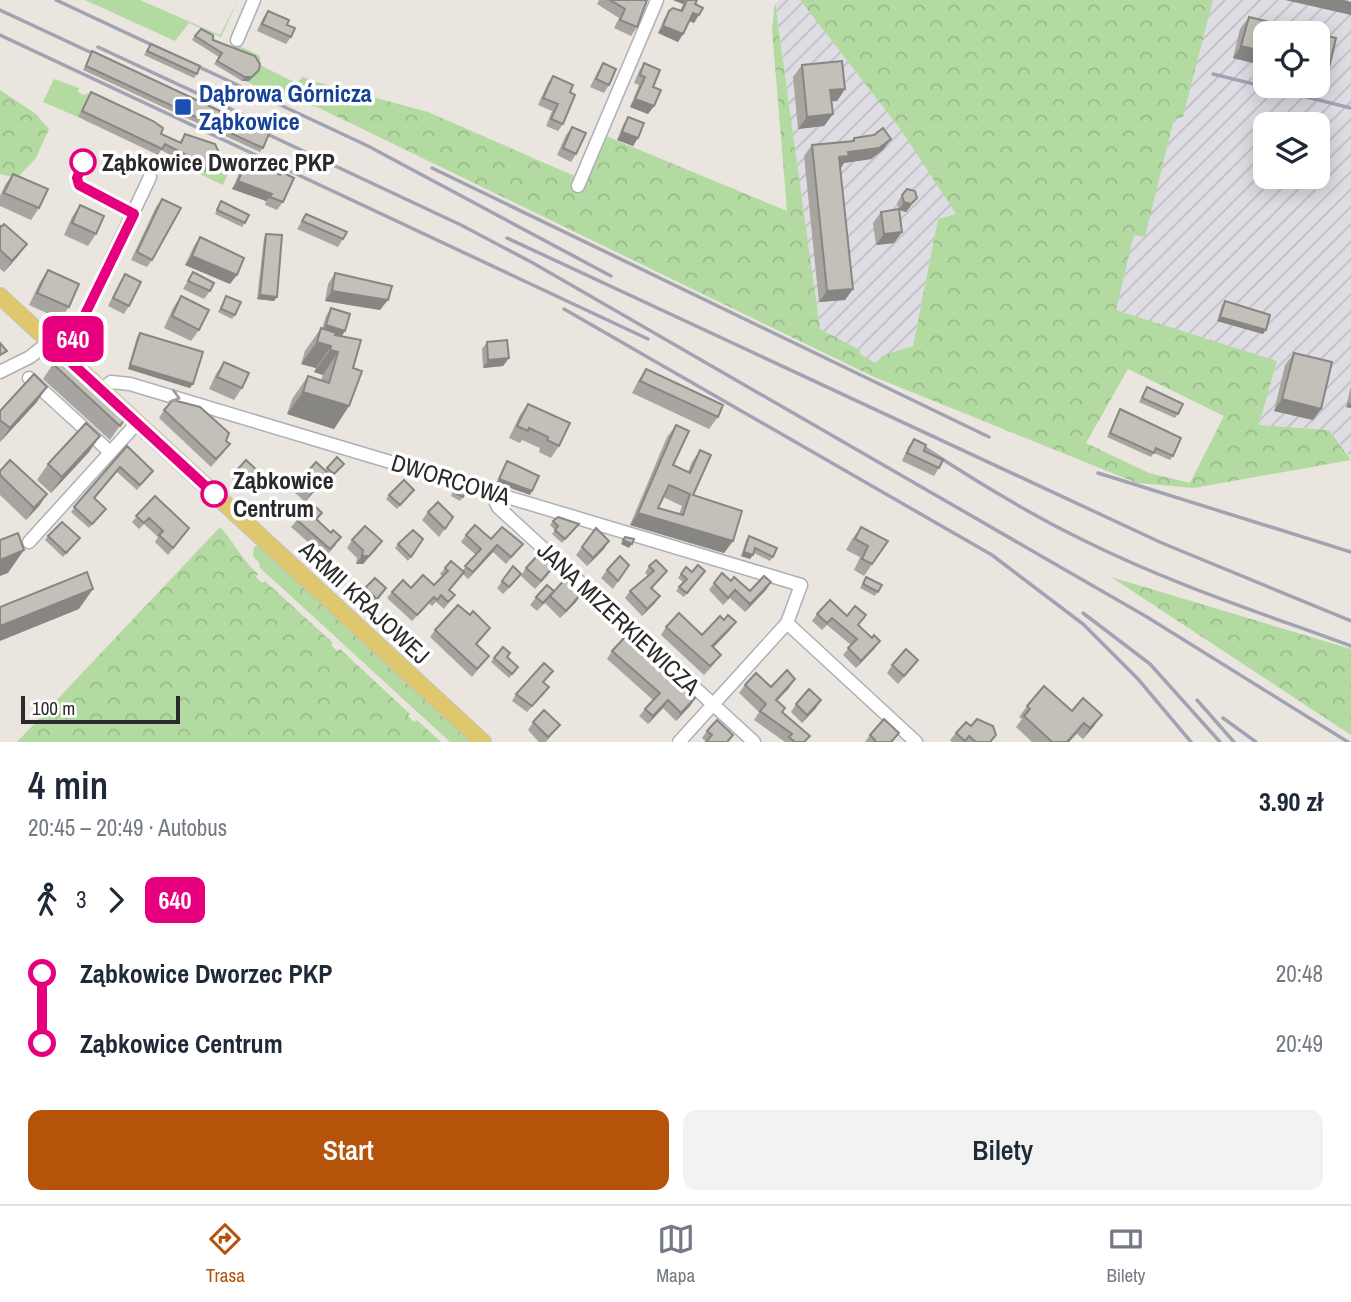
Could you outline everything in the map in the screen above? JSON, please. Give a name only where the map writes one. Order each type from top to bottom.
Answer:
[{"type":"main road","name":"ARMII KRAJOWEJ","points":[[0,296],[62,354],[105,386],[137,423],[483,742]]},
{"type":"street","points":[[237,40],[254,0]]},
{"type":"street","points":[[578,186],[657,0]]},
{"type":"street","points":[[62,354],[81,323],[150,177]]},
{"type":"street","points":[[0,372],[30,357],[49,342]]},
{"type":"street","points":[[29,378],[110,452]]},
{"type":"street","name":"DWORCOWA","points":[[105,386],[130,384],[801,585],[788,623]]},
{"type":"street","points":[[29,542],[137,423]]},
{"type":"street","name":"JANA MIZERKIEWICZA","points":[[490,490],[498,507],[754,742]]},
{"type":"street","points":[[679,742],[788,623],[916,742]]},
{"type":"shaded area","points":[[780,0],[800,0],[901,130],[957,214],[938,219],[913,346],[884,355],[875,363],[860,354],[860,350],[820,329],[775,3]]},
{"type":"shaded area","points":[[1213,0],[1351,0],[1351,458],[1329,430],[1259,425],[1277,362],[1116,310],[1134,235],[1145,236],[1174,119],[1183,117]]},
{"type":"green space","points":[[85,0],[140,0],[220,35],[238,0],[221,37],[189,23],[175,41]]},
{"type":"green space","points":[[800,0],[1213,0],[1183,117],[1174,119],[1145,237],[1134,235],[1116,310],[1277,361],[1259,425],[1329,430],[1351,460],[1194,488],[1137,483],[872,376],[315,106],[317,82],[428,112],[586,181],[606,136],[787,211],[772,30],[775,3],[820,329],[860,350],[860,354],[875,363],[884,355],[913,346],[938,219],[956,214],[901,130]],"holes":[[[1128,369],[1224,416],[1190,483],[1149,473],[1086,443]]]},
{"type":"green space","points":[[240,46],[260,56],[260,65],[296,83],[303,77],[317,82],[315,107],[301,101],[298,106],[245,81],[256,74],[229,47]]},
{"type":"green space","points":[[54,79],[79,88],[78,92],[84,95],[89,93],[78,117],[43,102]]},
{"type":"green space","points":[[0,90],[36,114],[49,129],[36,158],[17,178],[0,174]]},
{"type":"green space","points":[[211,150],[234,160],[223,185],[179,164],[181,161],[198,171],[208,171],[216,162]]},
{"type":"green space","points":[[220,527],[258,574],[256,577],[262,583],[265,581],[333,643],[331,645],[337,651],[340,649],[410,714],[408,716],[414,722],[417,720],[441,742],[17,742]]},
{"type":"green space","points":[[261,545],[291,573],[280,586],[259,567],[260,564],[253,556],[254,547]]},
{"type":"green space","points":[[291,573],[474,742],[450,742],[280,586]]},
{"type":"green space","points":[[1111,577],[1351,649],[1351,735]]},
{"type":"building","points":[[610,0],[647,0],[637,27],[620,20],[625,9]]},
{"type":"building","points":[[687,0],[697,0],[695,4],[703,8],[699,15],[693,13],[683,34],[663,26],[669,11],[673,8],[682,11]]},
{"type":"building","points":[[268,11],[289,20],[287,25],[295,28],[291,37],[262,24]]},
{"type":"building","points":[[1249,17],[1266,21],[1253,21],[1253,49],[1241,46]]},
{"type":"building","points":[[201,29],[213,35],[213,40],[255,56],[260,64],[259,70],[252,77],[245,77],[217,61],[222,53],[195,36]]},
{"type":"building","points":[[1330,37],[1336,38],[1330,64]]},
{"type":"building","points":[[151,44],[200,66],[197,74],[147,51]]},
{"type":"building","points":[[92,51],[269,134],[263,148],[86,66]]},
{"type":"building","points":[[842,61],[845,89],[830,90],[833,114],[807,117],[802,65]]},
{"type":"building","points":[[603,63],[616,69],[609,85],[596,79]]},
{"type":"building","points":[[644,63],[660,70],[653,87],[661,90],[654,106],[635,99],[645,77],[640,75]]},
{"type":"building","points":[[553,76],[573,85],[570,92],[575,95],[563,124],[551,119],[558,104],[543,98]]},
{"type":"building","points":[[91,92],[153,121],[163,128],[161,134],[181,143],[185,134],[215,144],[220,155],[215,163],[206,165],[165,144],[162,149],[82,111]]},
{"type":"building","points":[[628,117],[644,123],[638,138],[622,132]]},
{"type":"building","points":[[572,127],[586,133],[576,154],[563,148]]},
{"type":"building","points":[[883,128],[891,139],[879,148],[848,152],[849,156],[839,157],[853,289],[827,291],[812,145],[854,141],[854,138],[874,135]]},
{"type":"building","points":[[249,157],[280,175],[282,172],[294,178],[283,202],[270,197],[272,194],[238,181]]},
{"type":"building","points":[[13,174],[48,189],[39,208],[4,193]]},
{"type":"building","points":[[907,189],[915,191],[917,198],[911,204],[904,202],[902,195]]},
{"type":"building","points":[[162,199],[181,208],[152,260],[137,252]]},
{"type":"building","points":[[221,201],[249,215],[245,223],[217,210]]},
{"type":"building","points":[[80,205],[104,216],[96,234],[72,223]]},
{"type":"building","points":[[899,209],[902,232],[884,234],[881,212]]},
{"type":"building","points":[[306,214],[347,232],[343,239],[302,221]]},
{"type":"building","points":[[4,224],[27,244],[12,261],[0,250],[0,226]]},
{"type":"building","points":[[266,234],[282,235],[277,297],[260,295]]},
{"type":"building","points":[[200,237],[244,258],[237,275],[192,256]]},
{"type":"building","points":[[48,270],[79,284],[69,307],[37,293]]},
{"type":"building","points":[[193,272],[214,283],[210,291],[188,281]]},
{"type":"building","points":[[335,273],[392,286],[388,300],[332,291]]},
{"type":"building","points":[[125,274],[141,282],[129,306],[113,298]]},
{"type":"building","points":[[181,296],[209,310],[199,330],[172,316]]},
{"type":"building","points":[[226,296],[241,302],[235,315],[221,309]]},
{"type":"building","points":[[1225,301],[1270,315],[1266,330],[1220,317]]},
{"type":"building","points":[[331,308],[350,314],[345,331],[326,325]]},
{"type":"building","points":[[321,328],[336,333],[335,335],[361,340],[353,368],[362,371],[349,406],[303,392],[308,376],[329,383],[338,352],[330,350],[331,346],[317,342]]},
{"type":"building","points":[[140,333],[203,352],[193,384],[130,365]]},
{"type":"building","points":[[507,340],[509,358],[488,360],[487,342]]},
{"type":"building","points":[[0,343],[7,351],[0,355]]},
{"type":"building","points":[[1294,353],[1332,362],[1321,409],[1282,399]]},
{"type":"building","points":[[62,355],[128,414],[120,426],[53,364]]},
{"type":"building","points":[[224,362],[249,373],[242,388],[217,377]]},
{"type":"building","points":[[646,369],[723,405],[718,417],[640,381]]},
{"type":"building","points":[[34,374],[47,387],[10,428],[0,420],[0,411]]},
{"type":"building","points":[[1147,387],[1183,404],[1178,414],[1142,398]]},
{"type":"building","points":[[173,400],[200,407],[229,433],[226,441],[230,444],[216,459],[164,410]]},
{"type":"building","points":[[528,404],[570,423],[559,446],[547,440],[548,437],[529,428],[528,431],[517,426]]},
{"type":"building","points":[[1120,409],[1181,438],[1173,456],[1156,448],[1154,453],[1110,433]]},
{"type":"building","points":[[86,423],[100,436],[62,477],[48,464]]},
{"type":"building","points":[[676,425],[689,431],[673,465],[690,473],[700,450],[711,455],[693,495],[742,511],[733,541],[638,513]],"holes":[[[669,485],[690,494],[683,515],[658,508]]]},
{"type":"building","points":[[914,439],[926,445],[924,451],[943,460],[939,468],[907,453]]},
{"type":"building","points":[[127,446],[153,471],[140,485],[120,467],[94,498],[106,509],[92,524],[74,507]]},
{"type":"building","points":[[337,457],[344,464],[334,474],[327,468]]},
{"type":"building","points":[[10,460],[47,494],[34,508],[0,475],[0,471]]},
{"type":"building","points":[[246,460],[262,475],[253,484],[237,470]]},
{"type":"building","points":[[507,461],[539,476],[532,491],[499,479]]},
{"type":"building","points":[[316,462],[328,473],[313,490],[301,479]]},
{"type":"building","points":[[404,480],[414,490],[400,505],[389,495]]},
{"type":"building","points":[[456,486],[467,489],[463,497],[453,492]]},
{"type":"building","points":[[155,496],[189,528],[173,548],[159,535],[163,531],[149,518],[144,523],[136,516]]},
{"type":"building","points":[[311,502],[322,513],[316,519],[331,533],[333,530],[341,537],[330,549],[297,520]]},
{"type":"building","points":[[438,502],[453,517],[445,529],[428,512]]},
{"type":"building","points":[[558,517],[579,524],[565,539],[555,530],[558,526],[553,521]]},
{"type":"building","points":[[62,522],[80,538],[66,553],[48,536]]},
{"type":"building","points":[[475,525],[491,539],[502,527],[523,544],[511,557],[497,545],[473,572],[465,566],[481,549],[466,535]]},
{"type":"building","points":[[365,526],[382,541],[369,556],[362,556],[363,550],[352,540]]},
{"type":"building","points":[[861,527],[888,541],[872,564],[862,559],[868,546],[855,539]]},
{"type":"building","points":[[596,528],[609,541],[593,558],[582,547]]},
{"type":"building","points":[[413,530],[423,539],[411,557],[398,544]]},
{"type":"building","points":[[18,533],[24,550],[0,560],[0,540]]},
{"type":"building","points":[[749,536],[777,548],[773,557],[755,548],[753,555],[744,552]]},
{"type":"building","points":[[625,537],[634,539],[632,544],[623,540]]},
{"type":"building","points":[[539,554],[553,567],[541,581],[526,568]]},
{"type":"building","points":[[620,556],[629,565],[618,581],[607,570]]},
{"type":"building","points":[[656,560],[667,571],[651,588],[660,596],[647,609],[630,591],[654,571],[649,566]]},
{"type":"building","points":[[451,561],[464,572],[449,590],[455,595],[448,602],[441,595],[437,600],[434,597],[417,615],[392,592],[403,580],[411,588],[423,575],[434,585],[448,571],[445,568]]},
{"type":"building","points":[[698,565],[705,571],[687,593],[679,587],[687,579],[681,574],[686,567],[692,572]]},
{"type":"building","points":[[513,566],[521,574],[509,587],[502,581]]},
{"type":"building","points":[[87,572],[93,589],[0,626],[0,607]]},
{"type":"building","points":[[722,573],[731,581],[734,577],[750,591],[764,576],[771,582],[750,604],[735,590],[728,598],[714,583]]},
{"type":"building","points":[[866,577],[882,585],[878,592],[863,584]]},
{"type":"building","points":[[375,578],[386,588],[377,599],[365,588]]},
{"type":"building","points":[[565,579],[581,594],[566,611],[550,596]]},
{"type":"building","points":[[547,585],[554,591],[543,603],[536,597]]},
{"type":"building","points":[[830,600],[847,616],[855,606],[866,615],[858,625],[872,638],[874,635],[880,641],[861,661],[848,648],[857,639],[832,618],[827,623],[817,614]]},
{"type":"building","points":[[458,605],[470,615],[473,611],[490,628],[476,644],[489,656],[477,669],[435,630]]},
{"type":"building","points":[[679,613],[702,635],[720,616],[724,620],[728,615],[736,622],[712,646],[721,655],[710,666],[666,627]]},
{"type":"building","points":[[626,636],[695,698],[681,713],[668,700],[653,716],[645,709],[660,693],[612,651]]},
{"type":"building","points":[[503,647],[510,653],[507,657],[518,667],[512,674],[494,658]]},
{"type":"building","points":[[906,649],[918,660],[904,676],[892,665]]},
{"type":"building","points":[[544,663],[553,671],[543,682],[549,687],[532,706],[516,694]]},
{"type":"building","points":[[787,670],[795,679],[776,700],[785,708],[782,712],[810,736],[804,742],[795,742],[789,737],[792,734],[760,711],[766,704],[745,685],[756,673],[771,687]]},
{"type":"building","points":[[1044,686],[1072,711],[1083,698],[1102,715],[1090,728],[1084,723],[1067,742],[1052,742],[1024,716],[1030,709],[1027,706]]},
{"type":"building","points":[[809,689],[821,700],[807,715],[796,704]]},
{"type":"building","points":[[544,710],[560,725],[548,737],[533,722]]},
{"type":"building","points":[[884,719],[899,733],[891,742],[874,742],[870,735]]},
{"type":"building","points":[[977,719],[993,726],[996,735],[990,742],[976,742],[969,736],[965,741],[956,733],[966,722],[971,726]]},
{"type":"building","points":[[717,720],[733,735],[727,742],[706,742],[712,735],[707,731]]},
{"type":"railway","points":[[56,0],[368,146],[611,276]]},
{"type":"railway","points":[[0,10],[107,60]]},
{"type":"railway","points":[[0,35],[648,339]]},
{"type":"railway","points":[[98,47],[263,124]]},
{"type":"railway","points":[[1213,74],[1351,108]]},
{"type":"railway","points":[[250,126],[461,225],[533,263],[1147,617],[1348,742]]},
{"type":"railway","points":[[432,168],[989,437]]},
{"type":"railway","points":[[507,238],[1162,543],[1351,621]]},
{"type":"railway","points":[[564,309],[992,555],[1083,624],[1138,679],[1191,742]]},
{"type":"railway","points":[[922,446],[1021,507],[1116,556],[1216,597],[1351,646]]},
{"type":"railway","points":[[1098,473],[1351,552]]},
{"type":"railway","points":[[1083,613],[1150,664],[1220,742]]},
{"type":"railway","points":[[1197,700],[1234,742]]},
{"type":"railway","points":[[1223,718],[1256,742]]},
{"type":"bus line","name":"640","points":[[83,162],[77,178],[79,185],[134,214],[73,339],[62,354],[214,494]]},
{"type":"place","name":"Dąbrowa Górnicza Ząbkowice","points":[[183,107]]},
{"type":"place","name":"Ząbkowice Dworzec PKP","points":[[83,162]]},
{"type":"place","name":"Ząbkowice Centrum","points":[[214,494]]}]
